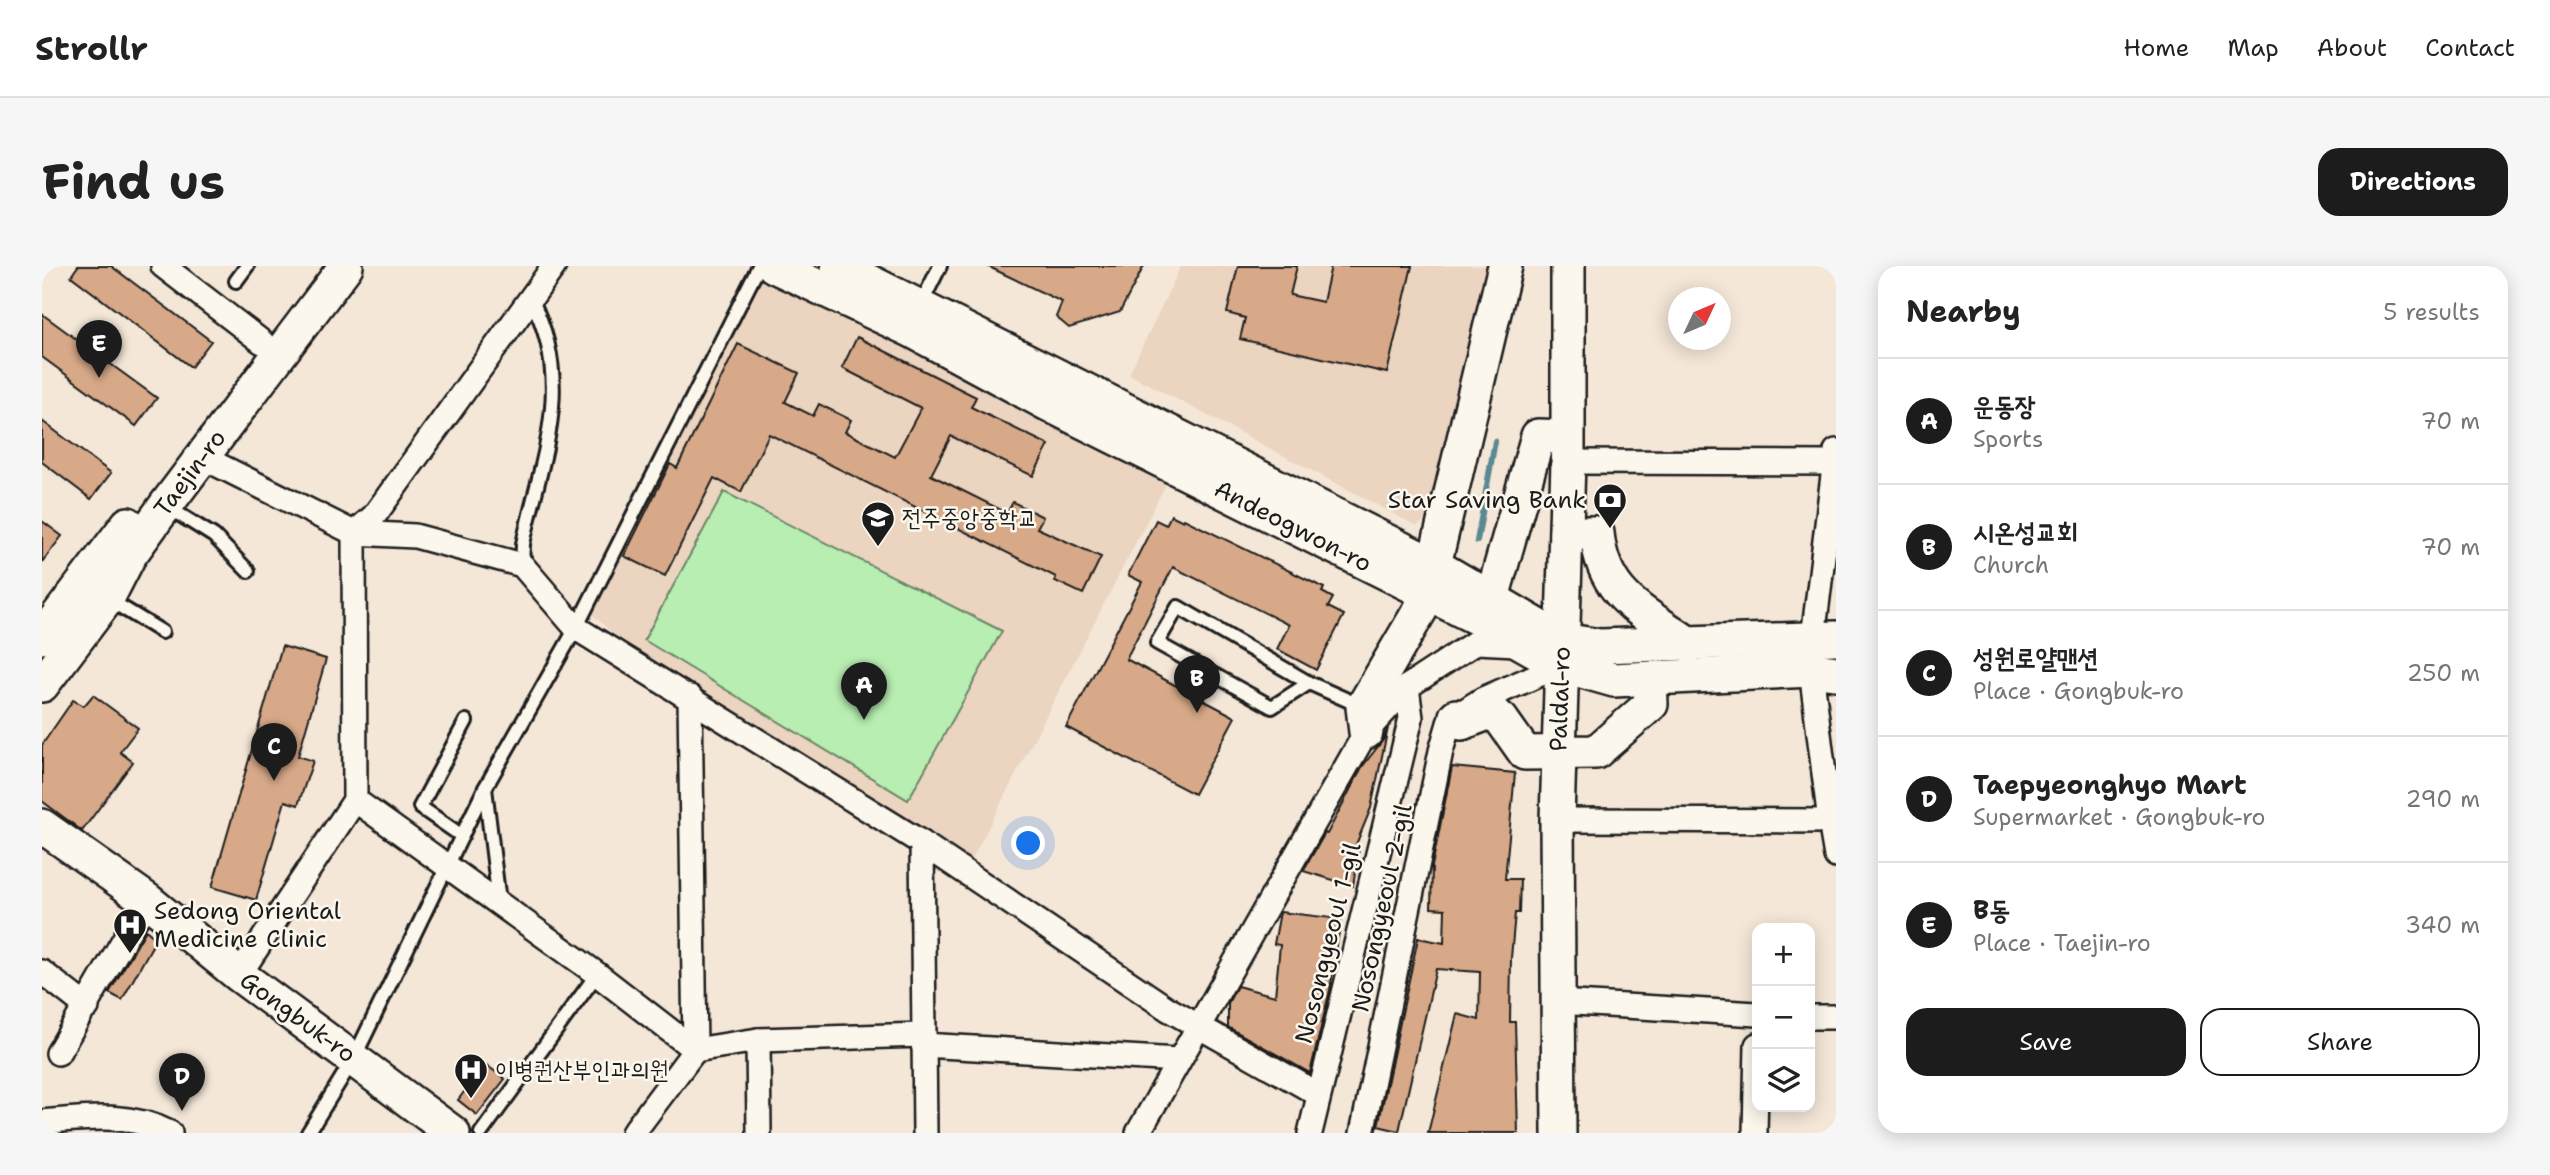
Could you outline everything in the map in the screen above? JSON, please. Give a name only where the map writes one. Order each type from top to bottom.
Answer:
[{"type":"street","points":[[163,266],[262,342]]},
{"type":"street","name":"Taejin-ro","points":[[42,637],[318,266]]},
{"type":"street","name":"Taejin-ro","points":[[42,685],[107,599],[129,556],[166,505],[346,266]]},
{"type":"street","points":[[239,975],[355,800],[354,533],[374,516],[554,266]]},
{"type":"street","name":"Andeogwon-ro","points":[[774,266],[916,318]]},
{"type":"street","name":"Andeogwon-ro","points":[[838,266],[1048,404],[1431,580],[1485,621],[1524,644],[1561,653]]},
{"type":"street","points":[[1138,1133],[1365,720],[1431,580],[1505,266]]},
{"type":"street","name":"Paldal-ro","points":[[1559,1133],[1557,820],[1566,533],[1568,266]]},
{"type":"street","points":[[1365,720],[1485,621],[1538,436],[1567,449],[1835,455],[1824,638],[1690,645],[1600,646],[1561,653],[1456,716],[1462,723],[1490,712],[1501,719],[1525,753],[1596,752],[1651,704],[1650,680]]},
{"type":"street","points":[[202,457],[354,533],[415,536],[522,565],[576,628],[922,843],[1197,1027],[1318,1094]]},
{"type":"street","points":[[1566,533],[1597,533],[1609,578],[1629,604],[1690,645]]},
{"type":"street","name":"Andeogwon-ro","points":[[1485,621],[1561,653],[1614,680],[1823,672]]},
{"type":"street","points":[[1823,672],[1830,821],[1836,856]]},
{"type":"street","name":"Nosongyeoul 1-gil","points":[[1312,1133],[1318,1094],[1411,718],[1407,687]]},
{"type":"street","points":[[633,1133],[695,1050],[690,697]]},
{"type":"street","name":"Nosongyeoul 2-gil","points":[[1362,1133],[1441,751],[1450,720],[1456,716]]},
{"type":"street","points":[[1400,766],[1420,739],[1433,742],[1441,751]]},
{"type":"street","points":[[355,800],[597,974],[695,1050],[758,1040],[923,1040],[1178,1060]]},
{"type":"street","points":[[1557,820],[1830,821]]},
{"type":"street","name":"Gongbuk-ro","points":[[42,826],[147,900],[239,975],[354,1058],[438,1128]]},
{"type":"street","points":[[922,843],[925,1133]]},
{"type":"street","points":[[58,1053],[147,900]]},
{"type":"street","points":[[42,972],[87,1007]]},
{"type":"street","points":[[1558,1002],[1752,1014]]},
{"type":"street","points":[[1815,1017],[1836,1017]]},
{"type":"street","points":[[758,1040],[759,1133]]},
{"type":"street","points":[[1755,1133],[1757,1049]]},
{"type":"street","points":[[42,1122],[92,1117],[146,1121],[170,1133]]},
{"type":"lane","points":[[236,281],[247,266]]},
{"type":"lane","points":[[308,1133],[354,1058],[485,788],[576,628],[759,266]]},
{"type":"lane","points":[[916,318],[940,266]]},
{"type":"lane","points":[[522,565],[523,544],[555,394],[552,352],[544,324],[531,299]]},
{"type":"lane","points":[[166,505],[214,536],[248,571]]},
{"type":"lane","points":[[107,599],[162,632]]},
{"type":"lane","points":[[1309,683],[1272,707],[1157,643],[1178,607],[1309,683],[1365,720]]},
{"type":"lane","points":[[462,836],[420,807],[466,721]]},
{"type":"lane","points":[[485,788],[499,903]]},
{"type":"lane","points":[[481,1133],[597,974]]},
{"type":"shaded area","points":[[1181,266],[1494,266],[1438,511],[1417,526],[1129,374]]},
{"type":"shaded area","name":"전주중앙중학교","points":[[760,275],[1167,482],[971,861],[625,645],[591,613]]},
{"type":"green space","points":[[724,492],[1002,631],[908,800],[644,640]]},
{"type":"building","points":[[78,266],[111,266],[211,341],[191,367],[71,276]]},
{"type":"building","points":[[987,266],[1144,266],[1120,312],[1069,328],[1056,317],[1062,302]]},
{"type":"building","points":[[1238,266],[1297,266],[1290,295],[1323,302],[1331,266],[1412,266],[1387,373],[1240,339],[1245,318],[1227,313]]},
{"type":"building","points":[[42,314],[157,398],[136,426],[42,357]]},
{"type":"building","points":[[857,337],[976,397],[971,407],[1049,445],[1033,476],[951,436],[931,475],[1007,513],[1013,502],[1043,517],[1037,528],[1101,557],[1083,594],[1055,581],[1056,577],[769,434],[741,492],[714,478],[665,576],[624,556],[670,464],[677,468],[738,344],[799,373],[785,402],[813,416],[819,404],[851,420],[845,432],[895,457],[921,408],[842,368]]},
{"type":"building","points":[[42,421],[111,473],[91,499],[42,462]]},
{"type":"building","points":[[1171,515],[1324,588],[1322,592],[1333,598],[1328,607],[1344,615],[1316,670],[1277,649],[1289,625],[1173,567],[1126,659],[1235,717],[1194,794],[1066,727],[1142,582],[1128,575],[1156,520],[1166,525]]},
{"type":"building","points":[[42,521],[62,536],[42,562]]},
{"type":"building","points":[[282,646],[326,659],[298,756],[313,761],[298,805],[285,801],[256,900],[212,887]]},
{"type":"building","points":[[93,695],[138,728],[120,752],[133,762],[82,831],[42,801],[42,745],[73,700],[84,706]]},
{"type":"building","points":[[1388,728],[1371,808],[1355,847],[1359,848],[1353,886],[1303,871],[1325,833],[1327,834],[1362,767],[1383,740]]},
{"type":"building","points":[[1452,767],[1515,773],[1505,879],[1520,879],[1519,913],[1515,913],[1511,958],[1510,1022],[1515,1022],[1518,1133],[1428,1133],[1457,1014],[1479,1020],[1480,972],[1436,969],[1399,1131],[1378,1126],[1418,938],[1444,943],[1445,909],[1431,908],[1432,866]]},
{"type":"building","points":[[1280,912],[1341,919],[1330,990],[1310,1073],[1228,1027],[1228,1003],[1237,986],[1275,996],[1280,945],[1274,944]]},
{"type":"building","points":[[146,930],[156,939],[122,1000],[109,993]]},
{"type":"building","points":[[485,1064],[505,1079],[477,1115],[458,1100]]},
{"type":"waterway","points":[[1477,541],[1495,441]]},
{"type":"place","name":"B동","points":[[99,378]]},
{"type":"place","name":"Star Saving Bank","points":[[1610,530]]},
{"type":"place","name":"전주중앙중학교","points":[[878,548]]},
{"type":"place","name":"시온성교회","points":[[1197,713]]},
{"type":"place","name":"운동장","points":[[864,720]]},
{"type":"place","name":"성원로얄맨션","points":[[274,781]]},
{"type":"place","name":"Sedong Oriental Medicine Clinic","points":[[130,955]]},
{"type":"place","name":"이병권산부인과의원","points":[[471,1100]]},
{"type":"place","name":"Taepyeonghyo Mart","points":[[182,1111]]}]
